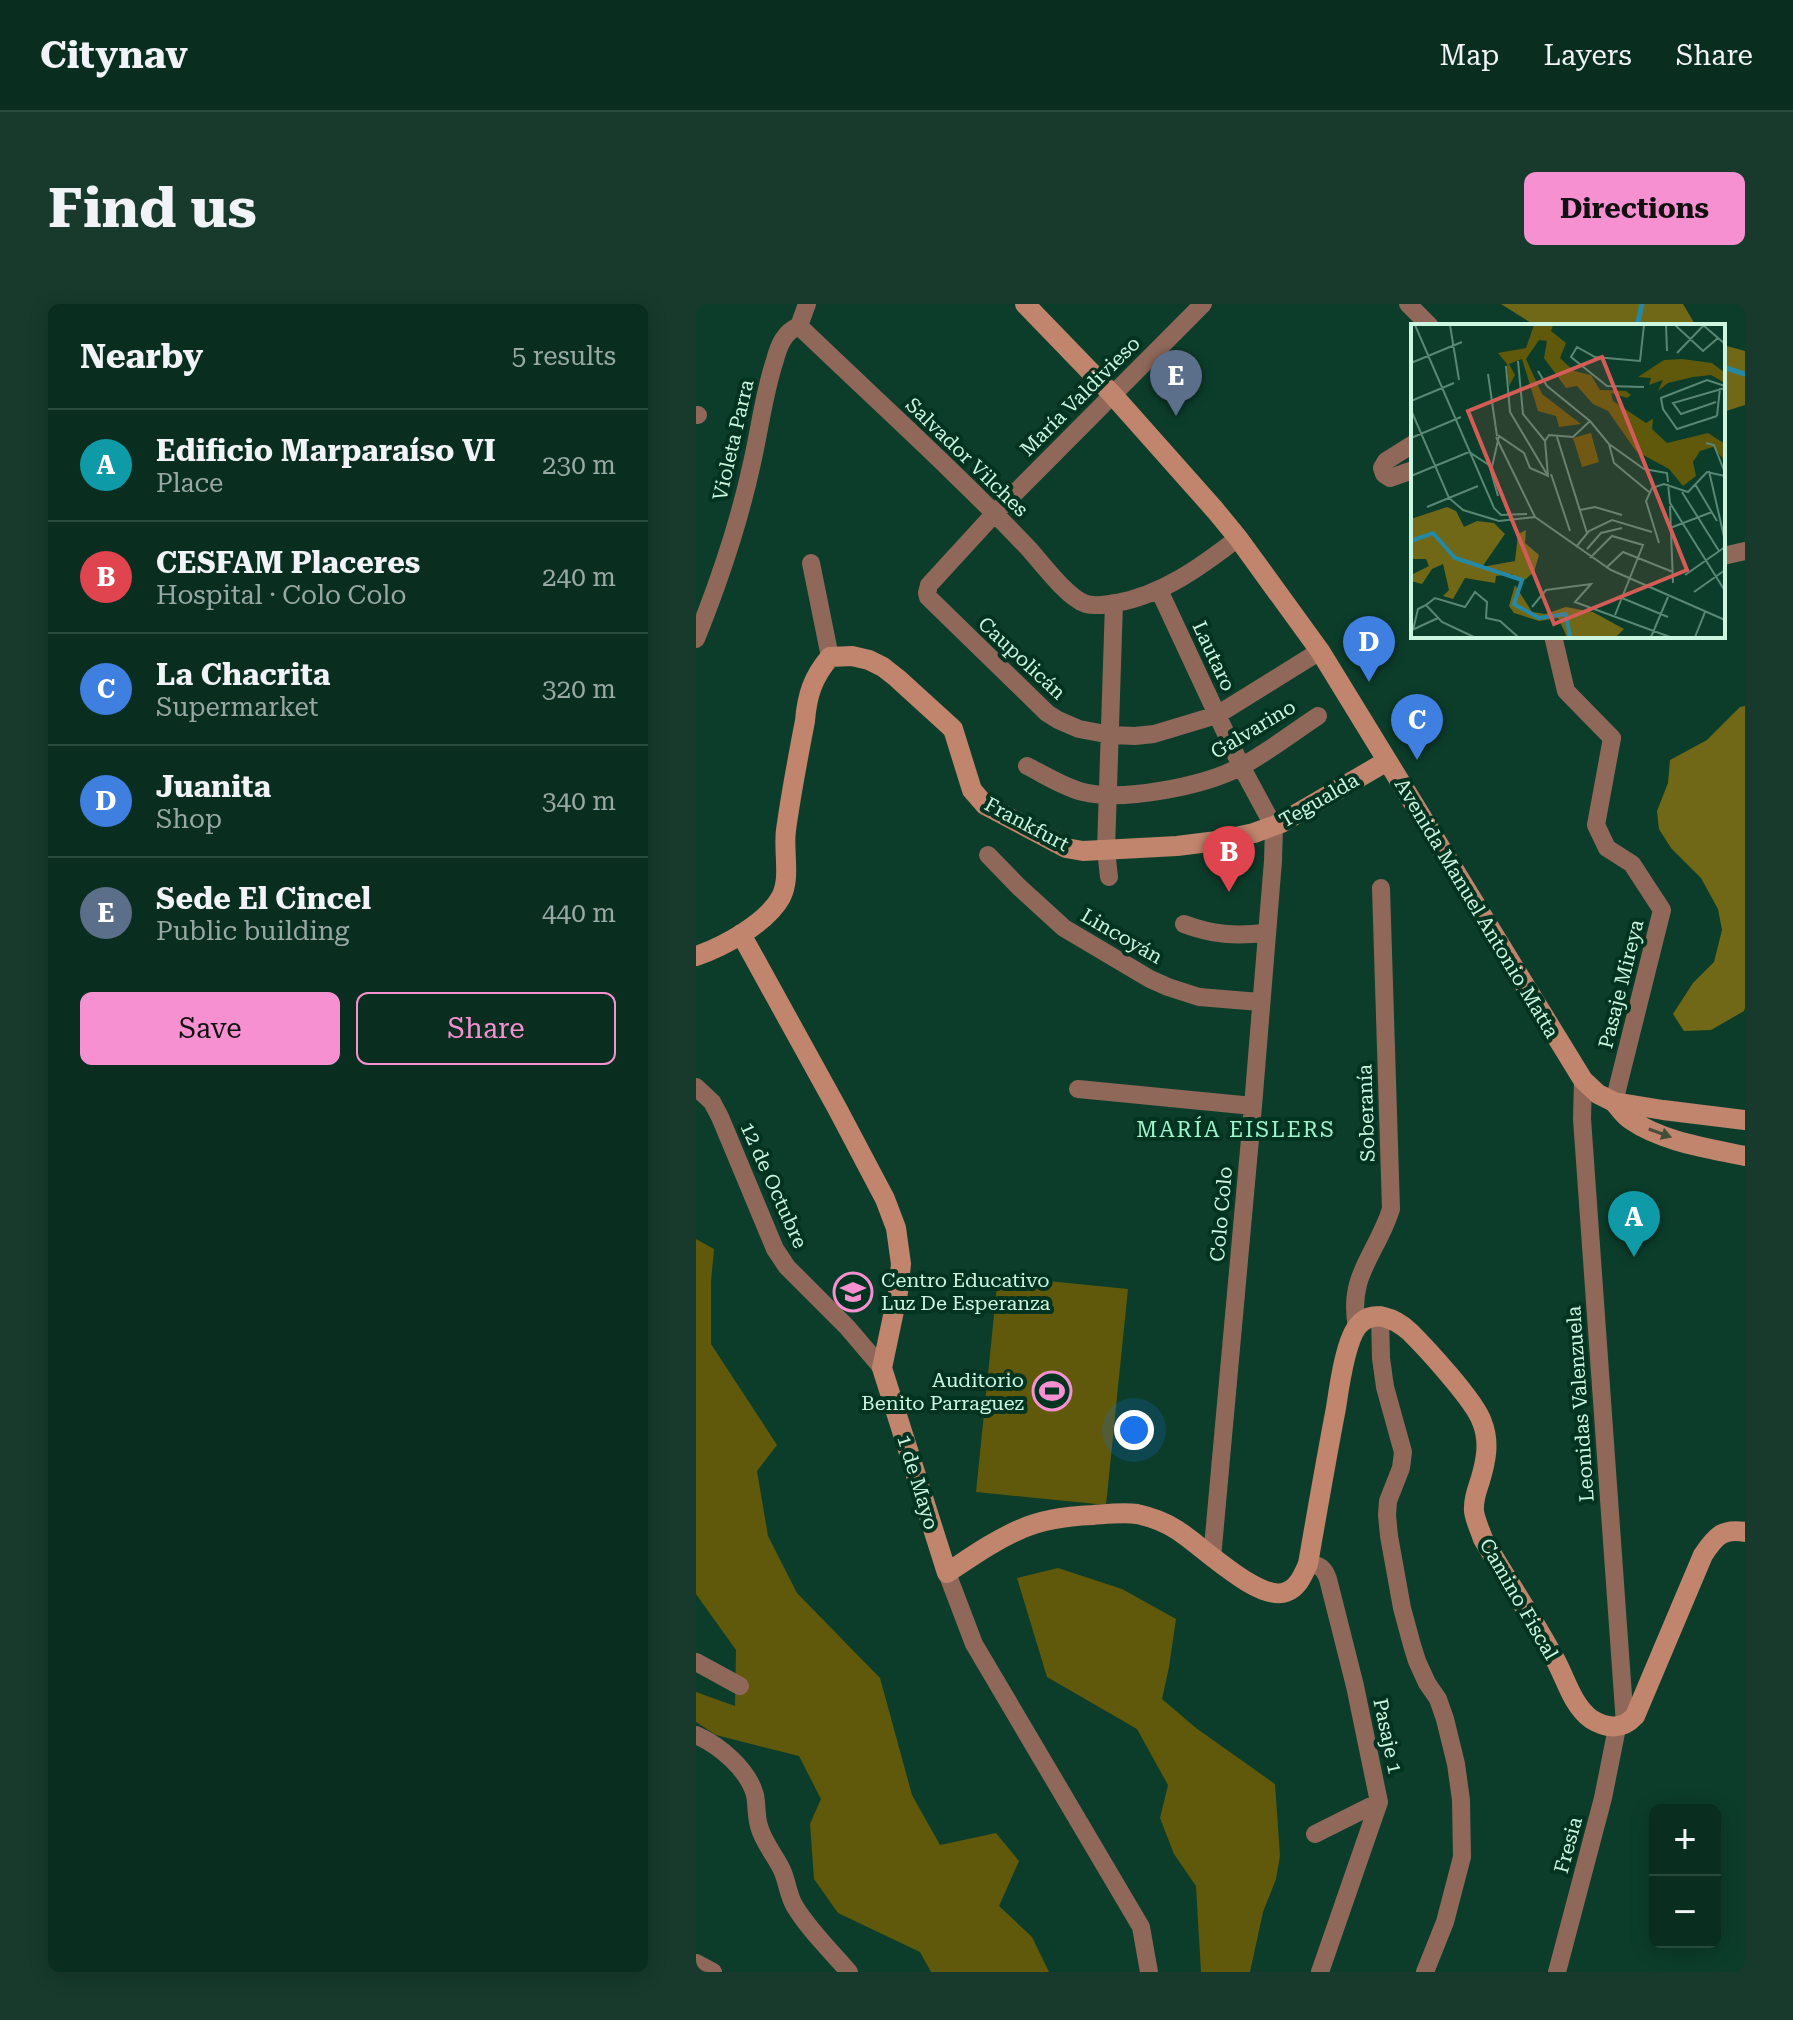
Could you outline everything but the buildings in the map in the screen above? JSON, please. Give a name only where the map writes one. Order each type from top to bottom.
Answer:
[{"type":"street","name":"Violeta Parra","points":[[697,637],[732,537],[752,465],[775,358],[789,330],[799,326],[807,304]]},
{"type":"street","name":"Avenida Manuel Antonio Matta","points":[[1025,304],[1112,394],[1238,538],[1320,651],[1583,1080],[1598,1094],[1614,1102],[1745,1120]]},
{"type":"street","name":"María Valdivieso","points":[[927,593],[929,585],[995,513],[1203,304]]},
{"type":"street","points":[[1408,304],[1428,324]]},
{"type":"street","name":"Salvador Vilches","points":[[799,326],[995,513],[1078,600],[1093,605],[1111,604]]},
{"type":"street","points":[[1411,445],[1386,461],[1382,468],[1390,478],[1411,471]]},
{"type":"street","points":[[1109,877],[1106,850],[1111,735],[1111,604],[1138,599],[1159,590],[1238,538]]},
{"type":"street","points":[[1725,556],[1745,551]]},
{"type":"street","points":[[696,956],[741,934],[768,914],[781,897],[786,883],[786,832],[806,703],[817,672],[830,657],[811,563]]},
{"type":"street","name":"Lautaro","points":[[1159,590],[1241,766],[1274,827]]},
{"type":"street","name":"Caupolicán","points":[[927,593],[931,602],[1047,713],[1079,729],[1111,735],[1154,734],[1217,715],[1320,651]]},
{"type":"street","name":"Pasaje Mireya","points":[[1553,638],[1566,691],[1612,738],[1596,825],[1607,848],[1632,864],[1662,910],[1614,1102]]},
{"type":"street","name":"Frankfurt","points":[[830,657],[852,656],[883,667],[941,717],[953,729],[972,790],[985,805],[1066,848],[1106,850]]},
{"type":"street","name":"Galvarino","points":[[1027,766],[1087,793],[1108,795],[1177,788],[1241,766],[1318,716]]},
{"type":"street","name":"Tegualda","points":[[1106,850],[1217,841],[1274,827],[1387,761]]},
{"type":"street","name":"Colo Colo","points":[[1212,1558],[1253,1106],[1274,827]]},
{"type":"street","name":"Lincoyán","points":[[988,855],[1064,928],[1150,979],[1199,997],[1260,1002]]},
{"type":"street","name":"Soberanía","points":[[1357,1327],[1354,1313],[1358,1280],[1391,1209],[1381,888]]},
{"type":"street","points":[[1184,924],[1215,934],[1266,933]]},
{"type":"street","name":"1 de Mayo","points":[[741,934],[851,1134],[885,1199],[896,1228],[901,1264],[882,1368],[947,1573],[974,1644],[1141,1927],[1149,1972]]},
{"type":"street","name":"Leonidas Valenzuela","points":[[1583,1080],[1583,1135],[1621,1726]]},
{"type":"street","name":"12 de Octubre","points":[[696,1087],[712,1102],[720,1117],[775,1249],[787,1267],[847,1327],[882,1368]]},
{"type":"street","points":[[1078,1089],[1253,1106]]},
{"type":"street","points":[[1614,1102],[1628,1119],[1648,1129],[1745,1156]]},
{"type":"street","points":[[1701,1115],[1715,1149]]},
{"type":"street","points":[[947,1573],[1023,1527],[1060,1518],[1135,1514],[1162,1521],[1178,1530],[1212,1558],[1266,1592],[1287,1592],[1295,1587],[1308,1564],[1340,1382],[1357,1327],[1380,1315],[1385,1387],[1403,1452],[1401,1468],[1388,1501],[1389,1536],[1412,1645],[1445,1719],[1461,1800],[1462,1857],[1445,1922],[1425,1972]]},
{"type":"street","name":"Camino Fiscal","points":[[1380,1315],[1411,1333],[1467,1397],[1482,1420],[1487,1452],[1474,1510],[1483,1539],[1579,1705],[1590,1718],[1605,1725],[1621,1726]]},
{"type":"street","points":[[1621,1726],[1638,1710],[1703,1555],[1712,1541],[1724,1532],[1745,1532]]},
{"type":"street","name":"Pasaje 1","points":[[1308,1564],[1321,1566],[1328,1579],[1355,1686],[1379,1802],[1320,1972]]},
{"type":"street","points":[[696,1662],[740,1686]]},
{"type":"street","name":"Fresia","points":[[1557,1972],[1621,1726]]},
{"type":"street","points":[[696,1735],[722,1751],[746,1777],[755,1793],[759,1826],[783,1871],[792,1902],[849,1972]]},
{"type":"street","points":[[1315,1834],[1379,1802]]},
{"type":"street","points":[[696,1963],[713,1972]]},
{"type":"shaded area","points":[[1501,304],[1683,304],[1695,324],[1533,324]]},
{"type":"shaded area","points":[[1725,346],[1745,351],[1745,405],[1725,411]]},
{"type":"shaded area","points":[[1745,706],[1745,1008],[1711,1030],[1684,1031],[1673,1014],[1693,983],[1714,962],[1722,930],[1718,909],[1701,878],[1671,848],[1659,829],[1657,811],[1668,783],[1670,760],[1707,740],[1740,707]]},
{"type":"shaded area","points":[[696,1239],[714,1249],[711,1344],[777,1445],[757,1471],[768,1536],[797,1593],[880,1678],[912,1795],[940,1845],[996,1833],[1019,1861],[999,1906],[1032,1937],[1049,1972],[931,1972],[920,1952],[838,1913],[814,1879],[810,1824],[821,1799],[799,1756],[716,1735],[696,1722],[696,1692],[735,1706],[736,1650],[696,1594]]},
{"type":"shaded area","name":"Auditorio Benito Parraguez","points":[[998,1276],[1128,1289],[1106,1505],[976,1492]]},
{"type":"shaded area","points":[[1058,1568],[1122,1589],[1176,1619],[1162,1699],[1196,1728],[1275,1784],[1280,1856],[1276,1879],[1263,1912],[1250,1972],[1201,1972],[1196,1886],[1174,1854],[1160,1818],[1168,1785],[1137,1729],[1047,1677],[1017,1578]]},
{"type":"waterway","points":[[1637,324],[1642,304]]},
{"type":"waterway","points":[[1725,368],[1745,374]]},
{"type":"place","name":"Sede El Cincel","points":[[1176,416]]},
{"type":"place","name":"Juanita","points":[[1369,682]]},
{"type":"place","name":"La Chacrita","points":[[1417,760]]},
{"type":"place","name":"CESFAM Placeres","points":[[1229,892]]},
{"type":"place","name":"Edificio Marparaíso VI","points":[[1634,1257]]},
{"type":"place","name":"Centro Educativo Luz De Esperanza","points":[[853,1292]]},
{"type":"place","name":"Auditorio Benito Parraguez","points":[[1052,1391]]},
{"type":"district","name":"MARÍA EISLERS","points":[[1236,1129]]}]
